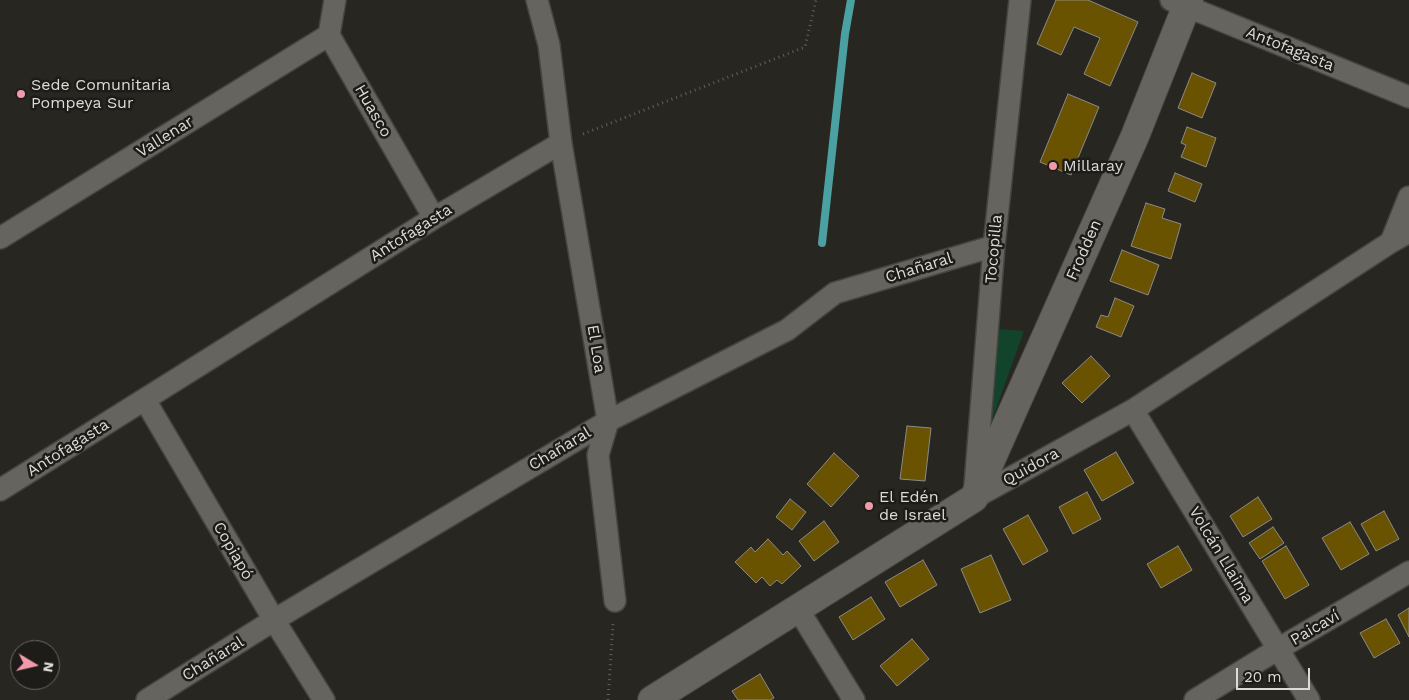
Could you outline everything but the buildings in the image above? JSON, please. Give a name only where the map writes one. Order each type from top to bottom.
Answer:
[{"type":"street","points":[[329,36],[334,0]]},
{"type":"street","name":"El Loa","points":[[537,0],[549,45],[561,143],[608,421],[598,455],[615,601]]},
{"type":"street","name":"Tocopilla","points":[[974,498],[994,246],[1020,0]]},
{"type":"street","name":"Antofagasta","points":[[1182,2],[1409,97]]},
{"type":"street","name":"Frodden","points":[[974,498],[1135,136],[1182,2]]},
{"type":"street","name":"Huasco","points":[[329,36],[434,218]]},
{"type":"street","name":"Vallenar","points":[[0,238],[329,36]]},
{"type":"street","name":"Antofagasta","points":[[0,490],[434,218],[561,143]]},
{"type":"street","points":[[1400,237],[1409,197]]},
{"type":"street","name":"Quidora","points":[[652,700],[974,498],[1132,410],[1400,237]]},
{"type":"street","name":"Chañaral","points":[[147,700],[274,620],[608,421],[787,330],[835,293],[994,246]]},
{"type":"street","name":"Copiapó","points":[[145,400],[274,620],[324,700]]},
{"type":"street","name":"Volcán Llaima","points":[[1132,410],[1309,700]]},
{"type":"street","name":"Paicaví","points":[[1195,700],[1409,572]]},
{"type":"street","points":[[798,609],[854,700]]},
{"type":"path","points":[[561,143],[804,47],[816,0]]},
{"type":"path","points":[[608,700],[615,601]]},
{"type":"green space","points":[[999,329],[1024,331],[988,431]]},
{"type":"waterway","points":[[822,243],[845,34],[851,0]]},
{"type":"place","name":"Sede Comunitaria Pompeya Sur","points":[[21,94]]},
{"type":"place","name":"Millaray","points":[[1053,166]]},
{"type":"place","name":"El Edén de Israel","points":[[869,506]]}]
